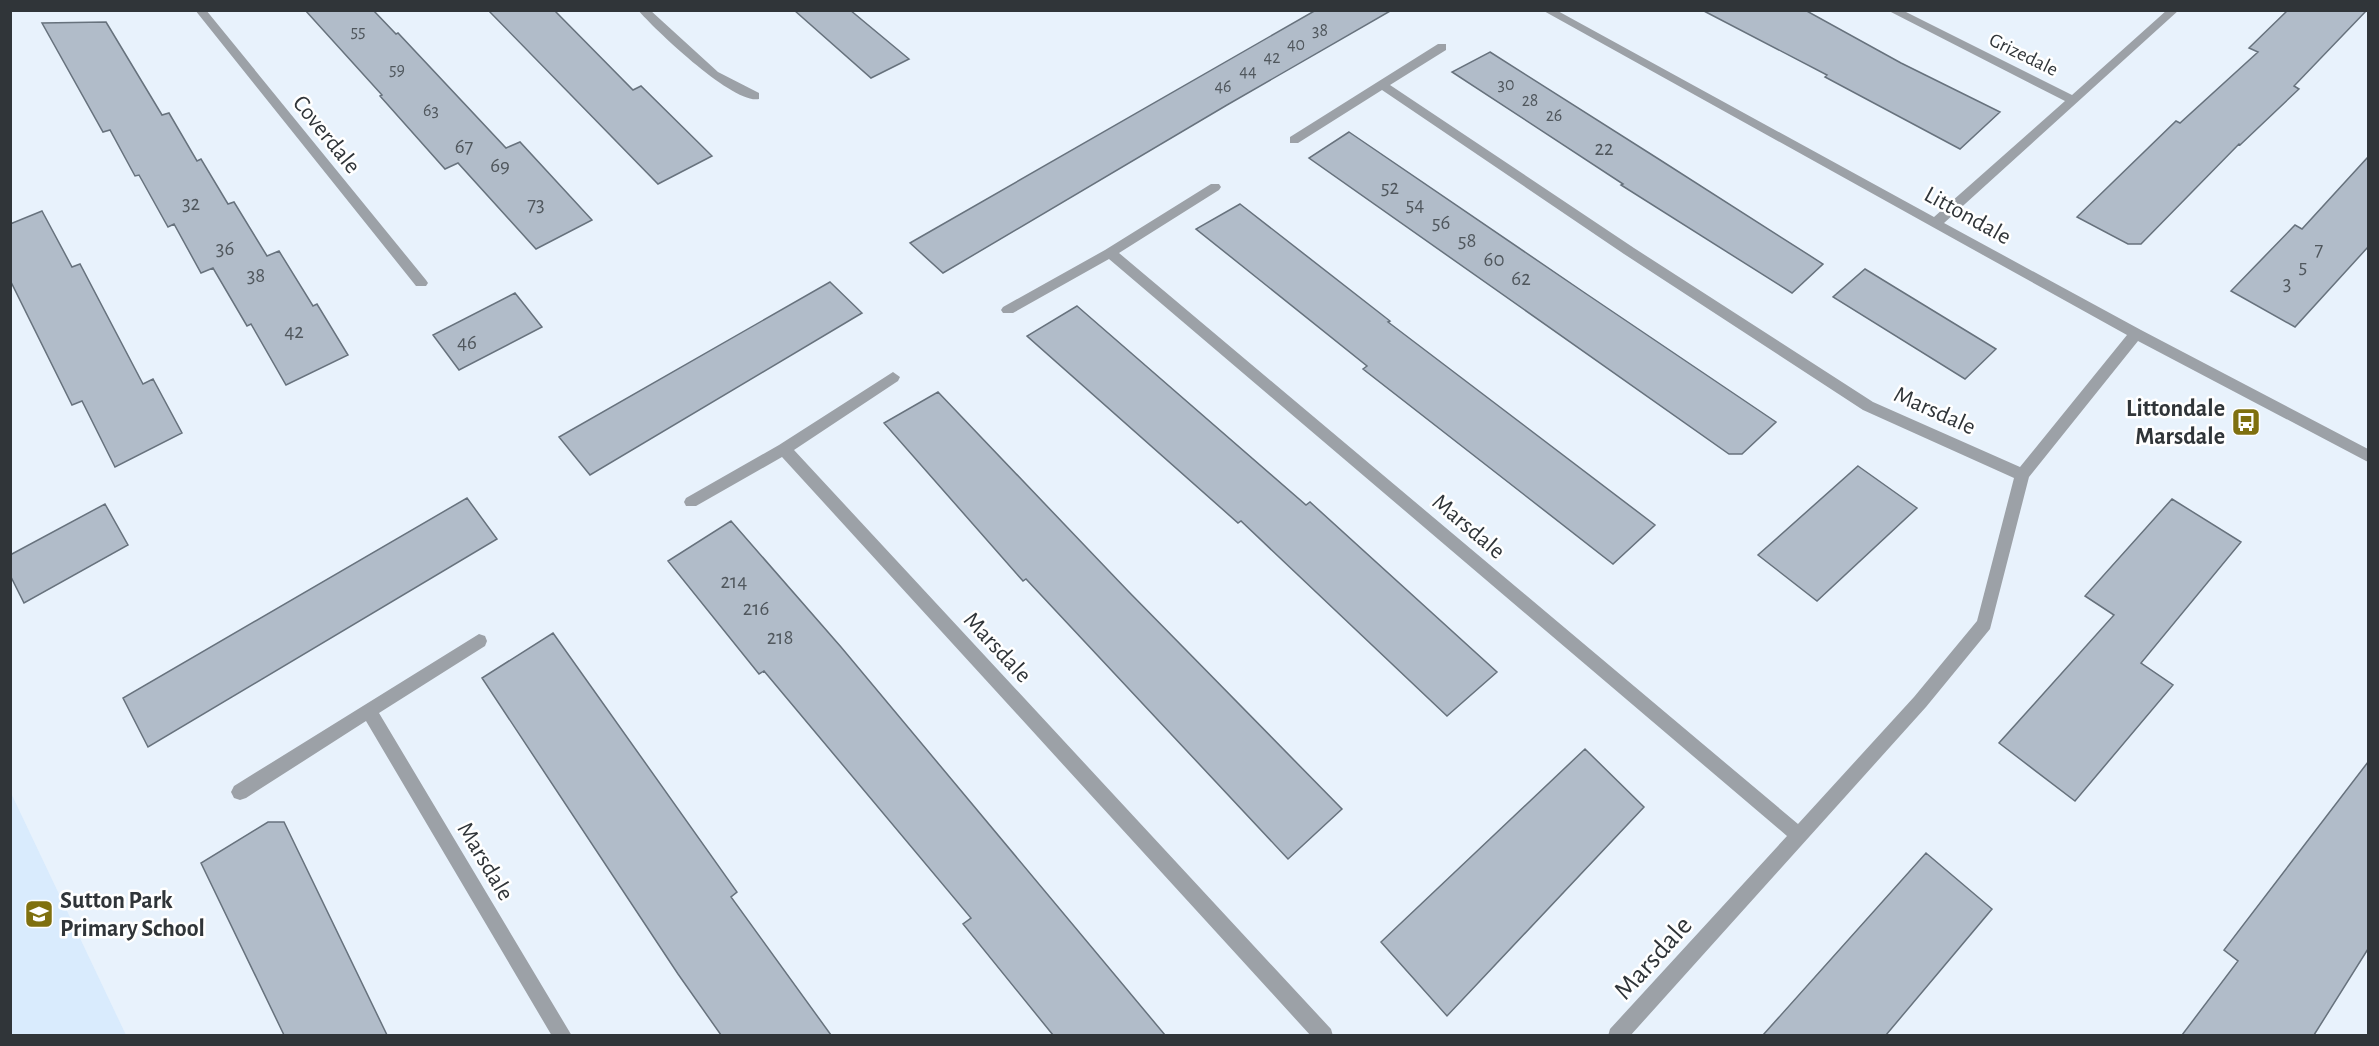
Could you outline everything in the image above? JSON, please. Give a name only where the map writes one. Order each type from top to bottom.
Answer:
[{"type":"street","name":"Coverdale","points":[[200,10],[420,283]]},
{"type":"street","points":[[643,10],[714,75],[755,96]]},
{"type":"street","name":"Littondale","points":[[1547,10],[2136,334],[2366,450]]},
{"type":"street","name":"Grizedale","points":[[1892,10],[2074,101]]},
{"type":"street","name":"Grizedale","points":[[1936,223],[2174,10]]},
{"type":"street","points":[[1294,140],[1442,48]]},
{"type":"street","name":"Marsdale","points":[[1382,85],[1629,251],[1868,406],[2022,475]]},
{"type":"street","points":[[1008,310],[1110,253],[1215,187]]},
{"type":"street","name":"Marsdale","points":[[1110,253],[1798,835]]},
{"type":"street","name":"Marsdale","points":[[1617,1035],[1920,702],[1984,624],[2022,475],[2136,334]]},
{"type":"street","points":[[691,502],[784,449],[893,377]]},
{"type":"street","name":"Marsdale","points":[[784,449],[1324,1035]]},
{"type":"street","points":[[240,792],[478,640]]},
{"type":"street","name":"Marsdale","points":[[369,711],[563,1035]]},
{"type":"shaded area","name":"Sutton Park Primary School","points":[[11,793],[126,1035],[11,1035]]},
{"type":"building","points":[[305,10],[373,10],[396,34],[398,33],[506,148],[520,142],[592,220],[536,249],[458,163],[445,169]]},
{"type":"building","points":[[488,10],[554,10],[633,90],[641,86],[712,156],[658,184]]},
{"type":"building","points":[[794,10],[850,10],[909,59],[871,78]]},
{"type":"building","points":[[1316,10],[1392,10],[943,273],[910,243]]},
{"type":"building","points":[[1702,10],[1805,10],[1901,63],[2000,112],[1960,149],[1825,77],[1827,75]]},
{"type":"building","points":[[2288,10],[2367,10],[2294,86],[2299,89],[2239,144],[2141,244],[2128,244],[2077,217],[2176,121],[2180,123],[2258,52],[2249,48]]},
{"type":"building","points":[[106,22],[162,115],[169,113],[197,161],[201,159],[228,204],[234,202],[267,256],[279,251],[313,306],[317,304],[348,355],[286,385],[251,324],[247,326],[213,268],[201,273],[174,224],[168,227],[139,175],[135,176],[110,130],[103,132],[42,23]]},
{"type":"building","points":[[1490,52],[1823,264],[1792,293],[1621,185],[1623,184],[1452,72]]},
{"type":"building","points":[[1349,132],[1776,422],[1742,454],[1729,454],[1309,158]]},
{"type":"building","points":[[2368,157],[2368,247],[2295,327],[2231,291],[2295,225],[2302,229]]},
{"type":"building","points":[[1240,204],[1390,321],[1388,322],[1655,525],[1613,564],[1363,369],[1367,366],[1196,229]]},
{"type":"building","points":[[42,211],[72,267],[80,264],[143,384],[153,379],[182,433],[115,467],[82,401],[72,405],[10,280],[10,224]]},
{"type":"building","points":[[1865,269],[1996,349],[1965,379],[1833,297]]},
{"type":"building","points":[[830,282],[862,313],[590,475],[559,437]]},
{"type":"building","points":[[515,293],[542,327],[459,370],[433,335]]},
{"type":"building","points":[[1077,306],[1306,505],[1310,502],[1497,672],[1447,716],[1241,521],[1238,523],[1027,336]]},
{"type":"building","points":[[938,392],[1128,591],[1342,809],[1288,859],[1026,579],[1023,581],[884,423]]},
{"type":"building","points":[[1858,466],[1917,508],[1817,601],[1758,555]]},
{"type":"building","points":[[467,498],[497,539],[148,747],[123,698]]},
{"type":"building","points":[[2172,499],[2241,542],[2141,663],[2173,685],[2075,801],[1999,743],[2114,615],[2085,596]]},
{"type":"building","points":[[105,504],[128,545],[24,603],[10,575],[10,555]]},
{"type":"building","points":[[731,521],[841,647],[1165,1035],[1053,1035],[963,924],[971,918],[764,671],[759,674],[668,561]]},
{"type":"building","points":[[553,633],[737,892],[731,897],[831,1035],[721,1035],[678,974],[482,678]]},
{"type":"building","points":[[1585,749],[1644,807],[1447,1016],[1381,942]]},
{"type":"building","points":[[2368,762],[2368,949],[2314,1035],[2182,1035],[2238,961],[2224,950]]},
{"type":"building","points":[[268,822],[284,822],[387,1035],[284,1035],[201,863]]},
{"type":"building","points":[[1926,853],[1992,909],[1886,1035],[1763,1035]]},
{"type":"place","name":"Littondale Marsdale","points":[[2246,422]]},
{"type":"place","name":"Sutton Park Primary School","points":[[39,914]]}]
